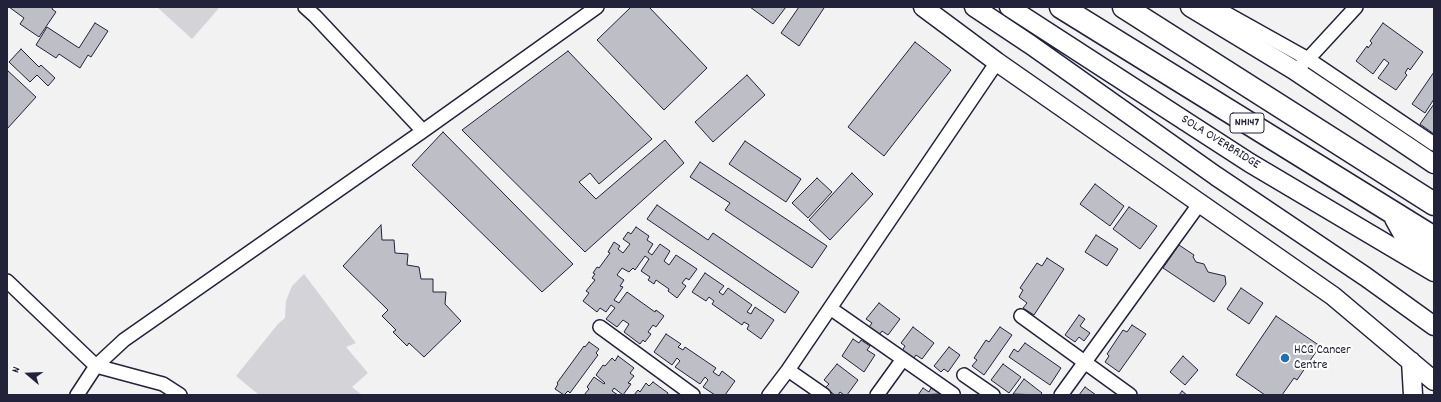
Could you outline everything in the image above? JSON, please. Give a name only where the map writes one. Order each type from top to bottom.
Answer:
[{"type":"highway","name":"NH147","points":[[1061,7],[1434,238]]},
{"type":"highway","name":"NH147","points":[[1124,7],[1434,204]]},
{"type":"highway","points":[[1393,213],[1407,238],[1434,262]]},
{"type":"main road","points":[[923,7],[997,62],[1333,296],[1434,382]]},
{"type":"main road","points":[[974,7],[1031,45],[1216,176],[1366,277],[1434,326]]},
{"type":"main road","name":"SOLA OVERBRIDGE","points":[[1009,7],[1250,163],[1434,272]]},
{"type":"main road","points":[[1190,7],[1294,70],[1434,164]]},
{"type":"main road","points":[[1411,361],[1412,395]]},
{"type":"street","points":[[305,7],[424,132]]},
{"type":"street","points":[[77,395],[96,366],[124,340],[424,132],[597,7]]},
{"type":"street","points":[[1215,7],[1308,59],[1434,144]]},
{"type":"street","points":[[1294,70],[1308,59],[1356,7]]},
{"type":"street","points":[[769,395],[788,370],[997,62]]},
{"type":"street","points":[[1061,395],[1200,203]]},
{"type":"street","points":[[7,281],[96,366],[163,384],[180,395]]},
{"type":"street","points":[[830,308],[953,394]]},
{"type":"street","points":[[1021,316],[1130,395]]},
{"type":"street","points":[[600,328],[693,395]]},
{"type":"street","points":[[877,395],[903,359]]},
{"type":"street","points":[[788,370],[824,395]]},
{"type":"street","points":[[964,375],[992,395]]},
{"type":"shaded area","points":[[157,7],[220,7],[192,39]]},
{"type":"shaded area","points":[[304,274],[356,343],[346,347],[368,373],[352,387],[362,395],[259,395],[236,376],[278,324],[285,318],[286,301],[292,286]]},
{"type":"building","points":[[9,7],[53,7],[52,9],[56,12],[39,37],[20,24],[24,18]]},
{"type":"building","points":[[631,7],[649,7],[707,68],[664,110],[597,40]]},
{"type":"building","points":[[750,7],[786,7],[773,24]]},
{"type":"building","points":[[799,7],[824,8],[799,46],[781,33]]},
{"type":"building","points":[[95,23],[108,31],[91,57],[88,55],[80,68],[59,54],[56,58],[36,45],[47,27],[79,48]]},
{"type":"building","points":[[1383,23],[1423,52],[1410,70],[1408,68],[1405,73],[1407,75],[1396,90],[1378,78],[1389,63],[1384,59],[1373,74],[1356,61],[1367,46],[1368,48],[1372,43],[1370,41]]},
{"type":"building","points":[[915,42],[951,70],[884,156],[848,127]]},
{"type":"building","points":[[21,49],[39,67],[41,65],[55,78],[48,86],[37,75],[30,82],[9,62]]},
{"type":"building","points":[[568,51],[652,139],[599,184],[590,173],[579,182],[596,199],[665,140],[684,163],[585,252],[462,130]]},
{"type":"building","points":[[7,70],[36,97],[7,129]]},
{"type":"building","points":[[1434,72],[1434,99],[1425,113],[1412,104]]},
{"type":"building","points":[[747,75],[765,95],[713,142],[695,122]]},
{"type":"building","points":[[1434,104],[1434,134],[1420,124]]},
{"type":"building","points":[[443,132],[573,264],[542,292],[412,165]]},
{"type":"building","points":[[745,141],[801,179],[786,202],[729,164]]},
{"type":"building","points":[[700,162],[827,246],[812,268],[725,210],[730,203],[690,177]]},
{"type":"building","points":[[852,173],[873,194],[830,240],[809,220]]},
{"type":"building","points":[[817,178],[832,192],[808,218],[792,203]]},
{"type":"building","points":[[1095,184],[1124,206],[1110,226],[1080,204]]},
{"type":"building","points":[[657,205],[708,240],[713,233],[799,292],[785,313],[647,219]]},
{"type":"building","points":[[1129,207],[1157,226],[1140,249],[1113,229]]},
{"type":"building","points":[[381,225],[382,240],[394,240],[395,253],[408,254],[407,265],[419,267],[421,279],[433,279],[433,292],[446,292],[445,304],[461,321],[424,357],[409,343],[407,346],[393,332],[396,330],[382,316],[388,310],[343,266]]},
{"type":"building","points":[[636,227],[649,236],[647,240],[653,244],[648,252],[652,255],[660,244],[670,251],[664,261],[669,265],[676,255],[697,269],[689,280],[686,278],[682,283],[686,286],[677,298],[668,291],[669,289],[656,280],[654,284],[648,280],[650,277],[641,271],[649,259],[645,256],[635,270],[633,268],[629,272],[622,268],[617,275],[624,280],[620,286],[623,287],[614,300],[619,303],[627,292],[655,312],[656,310],[664,316],[656,327],[653,325],[648,332],[651,334],[645,342],[643,340],[640,344],[624,332],[629,324],[623,320],[617,327],[606,319],[615,308],[611,305],[606,312],[600,308],[597,312],[583,301],[589,293],[586,291],[595,280],[592,278],[595,274],[593,273],[597,267],[599,268],[610,253],[608,252],[614,242],[620,246],[618,249],[623,253],[630,244],[623,239],[628,232],[631,234]]},
{"type":"building","points":[[1096,235],[1118,249],[1107,266],[1085,252]]},
{"type":"building","points":[[1179,245],[1194,255],[1193,257],[1196,262],[1204,264],[1208,272],[1225,276],[1226,284],[1214,302],[1163,268]]},
{"type":"building","points":[[1047,258],[1064,269],[1034,315],[1023,308],[1027,303],[1019,297],[1023,290],[1020,288],[1037,263],[1042,266]]},
{"type":"building","points":[[705,273],[724,286],[719,292],[723,295],[728,288],[752,305],[747,312],[751,314],[755,307],[774,320],[761,339],[747,329],[749,325],[744,322],[742,325],[712,304],[714,301],[709,297],[706,301],[692,292]]},
{"type":"building","points":[[1241,288],[1263,303],[1249,324],[1227,309]]},
{"type":"building","points":[[879,303],[900,319],[888,335],[882,331],[879,335],[869,327],[872,323],[866,319]]},
{"type":"building","points":[[1079,315],[1085,319],[1080,326],[1090,333],[1084,341],[1079,337],[1075,342],[1065,335]]},
{"type":"building","points":[[1276,316],[1320,346],[1297,380],[1294,378],[1282,395],[1265,395],[1236,375]]},
{"type":"building","points":[[1132,325],[1146,334],[1119,372],[1105,362],[1109,356],[1107,354],[1123,330],[1127,332]]},
{"type":"building","points":[[913,327],[934,343],[922,359],[916,355],[913,359],[902,351],[905,346],[901,343]]},
{"type":"building","points":[[1000,327],[1012,335],[984,375],[972,366],[977,360],[974,358],[986,340],[989,342]]},
{"type":"building","points":[[666,334],[681,344],[678,347],[683,350],[685,347],[716,368],[713,372],[719,376],[722,371],[735,381],[725,395],[715,395],[703,387],[708,380],[705,377],[700,384],[675,367],[680,361],[677,358],[672,365],[654,352]]},
{"type":"building","points":[[853,339],[859,343],[861,340],[870,346],[867,350],[875,355],[864,372],[842,356]]},
{"type":"building","points":[[589,342],[599,349],[596,353],[598,355],[570,393],[568,391],[564,395],[555,389],[558,384],[557,383],[584,346],[585,347]]},
{"type":"building","points":[[1025,343],[1061,368],[1050,385],[1009,357],[1014,349],[1018,352]]},
{"type":"building","points":[[949,347],[960,355],[948,372],[944,369],[941,372],[934,366]]},
{"type":"building","points":[[618,356],[634,368],[630,373],[634,376],[628,383],[631,384],[623,395],[614,388],[612,391],[618,395],[584,395],[589,389],[587,387],[594,377],[604,384],[605,383],[596,375],[603,365],[605,366],[612,358],[615,361]]},
{"type":"building","points":[[1183,356],[1198,370],[1185,385],[1170,372]]},
{"type":"building","points":[[837,364],[858,380],[847,395],[840,392],[838,395],[835,395],[825,388],[829,384],[824,380]]},
{"type":"building","points":[[1003,364],[1021,377],[1009,393],[991,380]]},
{"type":"building","points":[[1024,379],[1042,393],[1040,395],[1013,394]]},
{"type":"building","points":[[653,382],[668,393],[667,395],[634,395],[638,390],[640,392],[646,383],[649,386]]},
{"type":"building","points":[[1085,387],[1096,395],[1079,395]]},
{"type":"building","points":[[923,388],[929,392],[931,388],[940,394],[918,395]]},
{"type":"building","points":[[1182,391],[1187,395],[1179,395]]},
{"type":"place","name":"HCG Cancer Centre","points":[[1285,358]]}]
